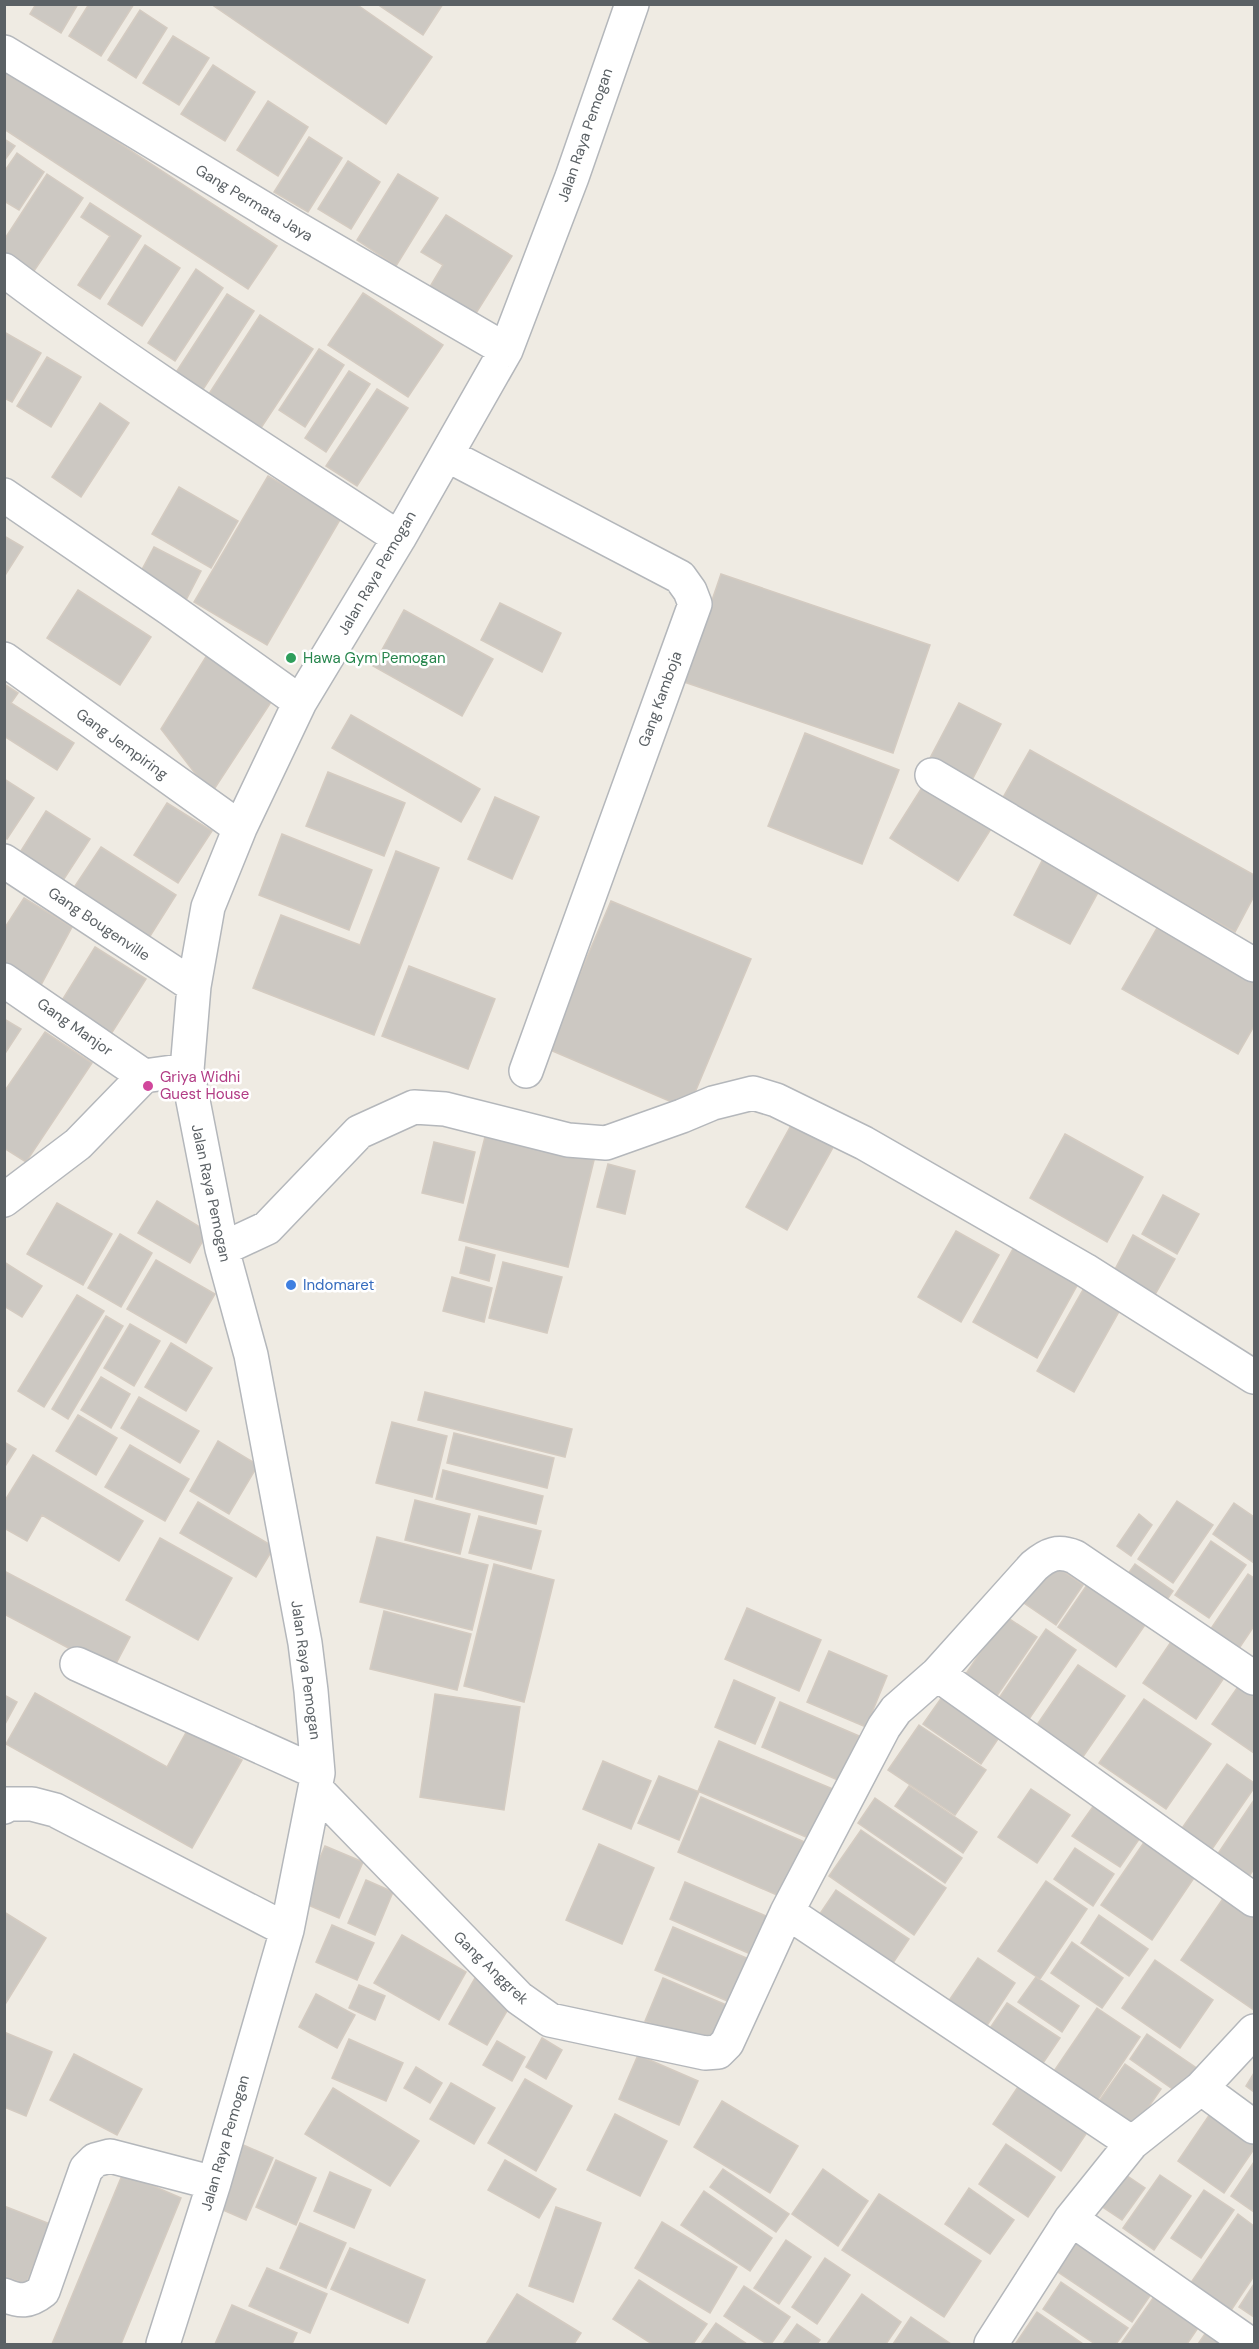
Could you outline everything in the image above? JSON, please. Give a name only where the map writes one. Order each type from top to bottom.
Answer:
[{"type":"street","name":"Jalan Raya Pemogan","points":[[163,2344],[214,2183],[287,1930],[317,1781],[305,1642],[251,1355],[222,1249],[187,1070],[194,986],[208,907],[240,828],[300,702],[399,538],[506,350],[572,177],[632,4]]},
{"type":"street","name":"Gang Permata Jaya","points":[[4,52],[294,227],[506,350]]},
{"type":"street","points":[[4,270],[198,406],[399,538]]},
{"type":"street","name":"Gang Kamboja","points":[[447,455],[680,577],[690,591],[695,604],[525,1071]]},
{"type":"street","points":[[4,495],[300,702]]},
{"type":"street","name":"Gang Jempiring","points":[[4,659],[240,828]]},
{"type":"street","points":[[932,775],[1254,965]]},
{"type":"street","name":"Gang Bougenville","points":[[4,861],[194,986]]},
{"type":"street","name":"Gang Manjor","points":[[4,980],[144,1076]]},
{"type":"street","points":[[4,1200],[78,1144],[144,1076],[187,1070]]},
{"type":"street","points":[[222,1249],[267,1228],[359,1131],[414,1107],[445,1109],[568,1140],[606,1143],[713,1103],[753,1093],[776,1100],[874,1149],[1085,1270],[1254,1377]]},
{"type":"street","points":[[1132,2143],[787,1912],[884,1727],[896,1710],[937,1674],[1034,1566],[1046,1556],[1056,1552],[1075,1557],[1254,1678]]},
{"type":"street","points":[[77,1664],[317,1781]]},
{"type":"street","points":[[937,1674],[1254,1900]]},
{"type":"street","name":"Gang Anggrek","points":[[317,1781],[519,1998],[550,2020],[705,2053],[718,2052],[727,2043],[787,1912]]},
{"type":"street","points":[[4,1807],[6,1804],[32,1804],[55,1810],[287,1930]]},
{"type":"street","points":[[991,2344],[1071,2219],[1132,2143],[1201,2088],[1254,2031]]},
{"type":"street","points":[[1201,2088],[1254,2127]]},
{"type":"street","points":[[4,2295],[17,2301],[32,2300],[43,2291],[86,2169],[95,2160],[111,2156],[214,2183]]},
{"type":"street","points":[[1071,2219],[1250,2344]]},
{"type":"building","points":[[36,4],[78,4],[61,33],[30,14]]},
{"type":"building","points":[[89,4],[134,4],[101,56],[69,36]]},
{"type":"building","points":[[211,4],[356,4],[432,57],[386,124]]},
{"type":"building","points":[[377,4],[443,4],[423,35]]},
{"type":"building","points":[[140,10],[167,28],[136,78],[108,60]]},
{"type":"building","points":[[173,36],[209,58],[179,105],[143,83]]},
{"type":"building","points":[[213,65],[255,92],[225,141],[181,114]]},
{"type":"building","points":[[4,68],[277,246],[248,289],[4,129]]},
{"type":"building","points":[[268,101],[308,127],[278,176],[237,150]]},
{"type":"building","points":[[309,137],[342,158],[308,212],[274,192]]},
{"type":"building","points":[[4,139],[15,146],[4,161]]},
{"type":"building","points":[[17,153],[44,172],[19,210],[4,201],[4,172]]},
{"type":"building","points":[[348,161],[380,182],[351,229],[318,209]]},
{"type":"building","points":[[47,174],[83,198],[34,271],[4,252],[4,240]]},
{"type":"building","points":[[398,174],[438,198],[396,266],[357,240]]},
{"type":"building","points":[[90,203],[141,236],[100,299],[78,285],[110,236],[81,217]]},
{"type":"building","points":[[446,215],[512,256],[473,318],[428,290],[443,265],[421,252]]},
{"type":"building","points":[[145,245],[180,268],[142,326],[108,304]]},
{"type":"building","points":[[196,269],[223,288],[175,361],[148,343]]},
{"type":"building","points":[[363,293],[443,345],[408,397],[328,345]]},
{"type":"building","points":[[227,294],[254,311],[200,394],[173,377]]},
{"type":"building","points":[[260,315],[313,349],[257,434],[205,400]]},
{"type":"building","points":[[4,332],[41,353],[12,402],[4,398]]},
{"type":"building","points":[[319,349],[344,365],[305,427],[279,410]]},
{"type":"building","points":[[47,357],[81,377],[51,427],[17,406]]},
{"type":"building","points":[[349,371],[370,384],[326,452],[305,438]]},
{"type":"building","points":[[377,389],[408,408],[357,486],[326,466]]},
{"type":"building","points":[[100,403],[129,423],[81,497],[52,477]]},
{"type":"building","points":[[268,476],[341,518],[267,645],[194,602]]},
{"type":"building","points":[[179,487],[238,521],[211,568],[152,534]]},
{"type":"building","points":[[4,536],[23,547],[4,577]]},
{"type":"building","points":[[154,547],[201,571],[185,602],[138,577]]},
{"type":"building","points":[[721,574],[930,645],[893,753],[684,682]]},
{"type":"building","points":[[78,590],[151,637],[120,685],[47,638]]},
{"type":"building","points":[[500,603],[561,633],[542,672],[481,640]]},
{"type":"building","points":[[404,610],[493,659],[462,716],[373,666]]},
{"type":"building","points":[[212,647],[275,696],[211,794],[161,729]]},
{"type":"building","points":[[4,684],[18,693],[11,703],[74,743],[57,770],[4,736]]},
{"type":"building","points":[[959,703],[1001,724],[971,782],[929,760]]},
{"type":"building","points":[[351,715],[480,789],[461,822],[332,748]]},
{"type":"building","points":[[805,733],[899,770],[862,864],[768,826]]},
{"type":"building","points":[[1030,750],[1254,875],[1254,896],[1235,932],[1001,801]]},
{"type":"building","points":[[328,772],[405,803],[384,856],[306,826]]},
{"type":"building","points":[[928,778],[996,821],[958,881],[890,838]]},
{"type":"building","points":[[4,779],[34,798],[7,839],[4,837]]},
{"type":"building","points":[[495,797],[539,817],[512,879],[468,859]]},
{"type":"building","points":[[167,803],[212,831],[178,883],[134,855]]},
{"type":"building","points":[[46,811],[90,839],[62,882],[19,854]]},
{"type":"building","points":[[282,834],[372,870],[349,930],[259,895]]},
{"type":"building","points":[[101,847],[176,895],[147,941],[71,892]]},
{"type":"building","points":[[396,851],[439,868],[374,1035],[253,988],[281,915],[360,945]]},
{"type":"building","points":[[1045,855],[1102,885],[1070,944],[1014,915]]},
{"type":"building","points":[[24,898],[72,927],[41,985],[4,966],[4,929]]},
{"type":"building","points":[[611,901],[751,959],[688,1109],[548,1049]]},
{"type":"building","points":[[1157,928],[1254,983],[1254,1026],[1238,1054],[1122,989]]},
{"type":"building","points":[[95,947],[146,979],[111,1034],[61,1002]]},
{"type":"building","points":[[409,966],[495,999],[468,1069],[382,1036]]},
{"type":"building","points":[[4,1019],[21,1029],[4,1055]]},
{"type":"building","points":[[45,1032],[92,1063],[26,1162],[4,1148],[4,1092]]},
{"type":"building","points":[[794,1120],[836,1142],[787,1230],[746,1207]]},
{"type":"building","points":[[487,1129],[595,1156],[568,1267],[459,1240]]},
{"type":"building","points":[[1065,1134],[1143,1177],[1107,1242],[1030,1198]]},
{"type":"building","points":[[434,1142],[475,1152],[463,1203],[422,1193]]},
{"type":"building","points":[[608,1164],[635,1171],[625,1214],[597,1207]]},
{"type":"building","points":[[1163,1195],[1199,1214],[1177,1254],[1142,1234]]},
{"type":"building","points":[[157,1201],[208,1232],[190,1263],[138,1233]]},
{"type":"building","points":[[57,1203],[112,1234],[83,1285],[27,1254]]},
{"type":"building","points":[[956,1231],[999,1255],[961,1322],[918,1297]]},
{"type":"building","points":[[120,1234],[152,1253],[121,1307],[88,1288]]},
{"type":"building","points":[[1133,1235],[1175,1259],[1152,1300],[1111,1277]]},
{"type":"building","points":[[466,1247],[495,1255],[489,1281],[460,1273]]},
{"type":"building","points":[[1014,1247],[1079,1282],[1037,1358],[973,1322]]},
{"type":"building","points":[[156,1260],[215,1294],[186,1343],[127,1309]]},
{"type":"building","points":[[4,1262],[42,1286],[22,1317],[4,1306]]},
{"type":"building","points":[[503,1262],[562,1277],[547,1333],[489,1318]]},
{"type":"building","points":[[452,1277],[492,1288],[484,1322],[443,1311]]},
{"type":"building","points":[[1084,1288],[1121,1308],[1074,1392],[1037,1371]]},
{"type":"building","points":[[77,1295],[104,1311],[44,1407],[18,1391]]},
{"type":"building","points":[[106,1316],[123,1326],[68,1419],[52,1409]]},
{"type":"building","points":[[130,1324],[160,1341],[134,1386],[104,1368]]},
{"type":"building","points":[[171,1343],[212,1368],[186,1411],[145,1387]]},
{"type":"building","points":[[101,1377],[130,1394],[111,1428],[81,1410]]},
{"type":"building","points":[[425,1392],[572,1429],[565,1457],[418,1420]]},
{"type":"building","points":[[139,1397],[199,1431],[180,1463],[121,1428]]},
{"type":"building","points":[[78,1415],[117,1438],[96,1475],[56,1451]]},
{"type":"building","points":[[392,1422],[447,1436],[432,1497],[376,1483]]},
{"type":"building","points":[[454,1433],[554,1458],[547,1488],[447,1463]]},
{"type":"building","points":[[218,1441],[258,1465],[229,1514],[190,1491]]},
{"type":"building","points":[[4,1442],[16,1449],[4,1468]]},
{"type":"building","points":[[130,1445],[189,1479],[165,1521],[105,1487]]},
{"type":"building","points":[[33,1455],[143,1521],[119,1561],[42,1515],[27,1541],[4,1528],[4,1502]]},
{"type":"building","points":[[443,1470],[543,1496],[536,1524],[436,1499]]},
{"type":"building","points":[[415,1500],[470,1514],[460,1554],[405,1540]]},
{"type":"building","points":[[1177,1501],[1213,1525],[1173,1583],[1138,1559]]},
{"type":"building","points":[[198,1502],[274,1547],[256,1577],[180,1533]]},
{"type":"building","points":[[1234,1503],[1254,1517],[1254,1563],[1213,1534]]},
{"type":"building","points":[[1139,1514],[1152,1525],[1131,1556],[1117,1546]]},
{"type":"building","points":[[479,1516],[541,1531],[531,1569],[469,1553]]},
{"type":"building","points":[[377,1537],[488,1565],[472,1630],[360,1602]]},
{"type":"building","points":[[160,1538],[232,1578],[198,1640],[126,1600]]},
{"type":"building","points":[[1211,1541],[1246,1565],[1209,1618],[1175,1595]]},
{"type":"building","points":[[1051,1563],[1083,1585],[1056,1625],[1024,1603]]},
{"type":"building","points":[[494,1564],[554,1580],[524,1702],[464,1686]]},
{"type":"building","points":[[1135,1564],[1173,1591],[1164,1604],[1125,1578]]},
{"type":"building","points":[[4,1571],[130,1637],[112,1671],[4,1614]]},
{"type":"building","points":[[1248,1574],[1254,1578],[1254,1626],[1238,1650],[1210,1630]]},
{"type":"building","points":[[1089,1582],[1147,1622],[1116,1667],[1058,1627]]},
{"type":"building","points":[[747,1608],[821,1640],[799,1691],[725,1659]]},
{"type":"building","points":[[384,1611],[471,1634],[457,1690],[370,1669]]},
{"type":"building","points":[[1005,1616],[1037,1637],[992,1703],[961,1681]]},
{"type":"building","points":[[1046,1629],[1076,1650],[1025,1725],[995,1704]]},
{"type":"building","points":[[1177,1633],[1230,1669],[1196,1719],[1143,1683]]},
{"type":"building","points":[[829,1651],[887,1676],[866,1727],[807,1702]]},
{"type":"building","points":[[1078,1665],[1125,1696],[1078,1764],[1032,1732]]},
{"type":"building","points":[[1244,1678],[1254,1685],[1254,1753],[1212,1724]]},
{"type":"building","points":[[734,1680],[775,1698],[755,1744],[715,1727]]},
{"type":"building","points":[[35,1693],[167,1767],[188,1729],[242,1760],[192,1848],[6,1744]]},
{"type":"building","points":[[435,1694],[520,1707],[504,1810],[420,1797]]},
{"type":"building","points":[[4,1695],[17,1702],[4,1726]]},
{"type":"building","points":[[942,1697],[1000,1736],[981,1764],[923,1724]]},
{"type":"building","points":[[1144,1699],[1211,1744],[1166,1809],[1099,1763]]},
{"type":"building","points":[[780,1702],[859,1736],[840,1781],[762,1747]]},
{"type":"building","points":[[919,1725],[986,1770],[955,1815],[888,1770]]},
{"type":"building","points":[[719,1741],[835,1790],[813,1840],[698,1791]]},
{"type":"building","points":[[603,1761],[651,1781],[631,1829],[583,1809]]},
{"type":"building","points":[[1227,1764],[1254,1783],[1254,1788],[1210,1852],[1180,1831]]},
{"type":"building","points":[[659,1776],[699,1792],[679,1840],[638,1823]]},
{"type":"building","points":[[909,1786],[977,1832],[963,1853],[895,1806]]},
{"type":"building","points":[[1031,1789],[1070,1815],[1037,1863],[998,1837]]},
{"type":"building","points":[[701,1797],[809,1844],[786,1899],[678,1852]]},
{"type":"building","points":[[875,1798],[962,1858],[945,1883],[858,1823]]},
{"type":"building","points":[[1254,1800],[1254,1869],[1247,1879],[1215,1858]]},
{"type":"building","points":[[1097,1801],[1144,1832],[1120,1867],[1072,1836]]},
{"type":"building","points":[[861,1830],[946,1888],[914,1935],[829,1876]]},
{"type":"building","points":[[1147,1838],[1198,1872],[1152,1940],[1101,1905]]},
{"type":"building","points":[[599,1844],[654,1868],[622,1944],[566,1920]]},
{"type":"building","points":[[325,1846],[363,1862],[339,1918],[301,1902]]},
{"type":"building","points":[[1075,1848],[1114,1874],[1093,1906],[1054,1879]]},
{"type":"building","points":[[366,1880],[393,1892],[375,1935],[348,1923]]},
{"type":"building","points":[[1046,1881],[1087,1909],[1040,1979],[998,1951]]},
{"type":"building","points":[[685,1882],[771,1918],[755,1956],[670,1919]]},
{"type":"building","points":[[836,1890],[909,1939],[887,1972],[815,1921]]},
{"type":"building","points":[[1224,1897],[1254,1918],[1254,2010],[1181,1960]]},
{"type":"building","points":[[4,1912],[46,1938],[4,2006]]},
{"type":"building","points":[[1099,1915],[1148,1949],[1129,1976],[1081,1943]]},
{"type":"building","points":[[332,1925],[374,1943],[357,1980],[316,1962]]},
{"type":"building","points":[[673,1927],[751,1960],[732,2003],[655,1970]]},
{"type":"building","points":[[402,1935],[466,1972],[439,2020],[374,1983]]},
{"type":"building","points":[[1072,1942],[1123,1978],[1102,2008],[1051,1973]]},
{"type":"building","points":[[978,1958],[1015,1983],[986,2027],[948,2002]]},
{"type":"building","points":[[1155,1960],[1213,2000],[1180,2048],[1122,2008]]},
{"type":"building","points":[[1036,1977],[1079,2006],[1062,2032],[1018,2002]]},
{"type":"building","points":[[475,1978],[514,1999],[487,2045],[449,2024]]},
{"type":"building","points":[[663,1978],[731,2007],[712,2050],[645,2021]]},
{"type":"building","points":[[359,1985],[385,1996],[375,2020],[349,2008]]},
{"type":"building","points":[[316,1994],[355,2015],[337,2048],[299,2027]]},
{"type":"building","points":[[1007,2003],[1060,2038],[1039,2069],[986,2034]]},
{"type":"building","points":[[1097,2008],[1140,2037],[1095,2104],[1052,2074]]},
{"type":"building","points":[[4,2032],[52,2052],[26,2116],[4,2107]]},
{"type":"building","points":[[1147,2034],[1198,2069],[1181,2095],[1130,2059]]},
{"type":"building","points":[[542,2038],[562,2050],[546,2079],[526,2067]]},
{"type":"building","points":[[349,2039],[403,2063],[386,2101],[332,2078]]},
{"type":"building","points":[[497,2041],[525,2057],[512,2081],[483,2065]]},
{"type":"building","points":[[74,2054],[142,2089],[117,2135],[50,2100]]},
{"type":"building","points":[[638,2055],[698,2081],[679,2125],[619,2099]]},
{"type":"building","points":[[1125,2064],[1161,2089],[1134,2128],[1097,2104]]},
{"type":"building","points":[[416,2067],[442,2083],[430,2103],[404,2088]]},
{"type":"building","points":[[1254,2073],[1254,2092],[1246,2086]]},
{"type":"building","points":[[525,2079],[572,2106],[536,2171],[488,2143]]},
{"type":"building","points":[[1022,2081],[1090,2128],[1061,2171],[993,2124]]},
{"type":"building","points":[[451,2083],[495,2108],[474,2144],[430,2119]]},
{"type":"building","points":[[333,2088],[419,2141],[390,2186],[305,2134]]},
{"type":"building","points":[[722,2101],[798,2146],[770,2193],[694,2147]]},
{"type":"building","points":[[1212,2111],[1254,2141],[1254,2149],[1224,2193],[1178,2161]]},
{"type":"building","points":[[615,2114],[667,2141],[640,2196],[587,2170]]},
{"type":"building","points":[[241,2144],[273,2158],[246,2220],[214,2206]]},
{"type":"building","points":[[1006,2144],[1055,2177],[1028,2217],[979,2184]]},
{"type":"building","points":[[276,2160],[316,2178],[296,2225],[256,2207]]},
{"type":"building","points":[[505,2160],[556,2189],[539,2218],[488,2190]]},
{"type":"building","points":[[1254,2162],[1254,2212],[1231,2196]]},
{"type":"building","points":[[723,2169],[789,2214],[776,2232],[710,2187]]},
{"type":"building","points":[[823,2169],[868,2201],[838,2246],[792,2214]]},
{"type":"building","points":[[330,2172],[371,2190],[354,2228],[314,2211]]},
{"type":"building","points":[[123,2173],[181,2198],[121,2344],[52,2344]]},
{"type":"building","points":[[1123,2173],[1145,2188],[1122,2220],[1101,2206]]},
{"type":"building","points":[[1160,2175],[1191,2196],[1154,2250],[1123,2228]]},
{"type":"building","points":[[969,2188],[1014,2220],[990,2254],[945,2224]]},
{"type":"building","points":[[1204,2190],[1234,2210],[1201,2258],[1171,2238]]},
{"type":"building","points":[[704,2191],[772,2238],[750,2271],[681,2225]]},
{"type":"building","points":[[879,2194],[981,2261],[944,2317],[842,2250]]},
{"type":"building","points":[[4,2206],[50,2224],[26,2284],[4,2276]]},
{"type":"building","points":[[556,2207],[601,2223],[573,2302],[529,2286]]},
{"type":"building","points":[[1238,2214],[1254,2226],[1254,2276],[1230,2312],[1190,2284]]},
{"type":"building","points":[[662,2222],[737,2267],[710,2313],[635,2268]]},
{"type":"building","points":[[300,2223],[346,2243],[326,2288],[280,2268]]},
{"type":"building","points":[[1076,2232],[1156,2287],[1132,2322],[1052,2268]]},
{"type":"building","points":[[786,2240],[811,2257],[779,2304],[754,2288]]},
{"type":"building","points":[[350,2248],[425,2280],[408,2323],[331,2289]]},
{"type":"building","points":[[825,2258],[850,2275],[817,2324],[792,2307]]},
{"type":"building","points":[[267,2268],[327,2294],[310,2333],[249,2306]]},
{"type":"building","points":[[639,2280],[707,2324],[693,2344],[652,2344],[613,2319]]},
{"type":"building","points":[[1061,2282],[1128,2328],[1116,2344],[1095,2344],[1043,2309]]},
{"type":"building","points":[[1254,2284],[1254,2317],[1239,2307]]},
{"type":"building","points":[[744,2286],[790,2317],[771,2344],[767,2344],[724,2316]]},
{"type":"building","points":[[1158,2291],[1202,2322],[1187,2344],[1121,2344]]},
{"type":"building","points":[[517,2294],[581,2333],[574,2344],[486,2344]]},
{"type":"building","points":[[862,2294],[901,2322],[886,2344],[827,2344]]},
{"type":"building","points":[[232,2305],[297,2333],[292,2344],[215,2344]]},
{"type":"building","points":[[1037,2312],[1083,2344],[1016,2343]]},
{"type":"building","points":[[911,2317],[951,2344],[893,2344]]},
{"type":"building","points":[[716,2323],[747,2344],[701,2344]]},
{"type":"building","points":[[797,2324],[820,2340],[817,2344],[783,2344]]},
{"type":"building","points":[[1209,2328],[1233,2344],[1198,2344]]},
{"type":"place","name":"Hawa Gym Pemogan","points":[[291,658]]},
{"type":"place","name":"Griya Widhi Guest House","points":[[148,1086]]},
{"type":"place","name":"Indomaret","points":[[291,1285]]}]
